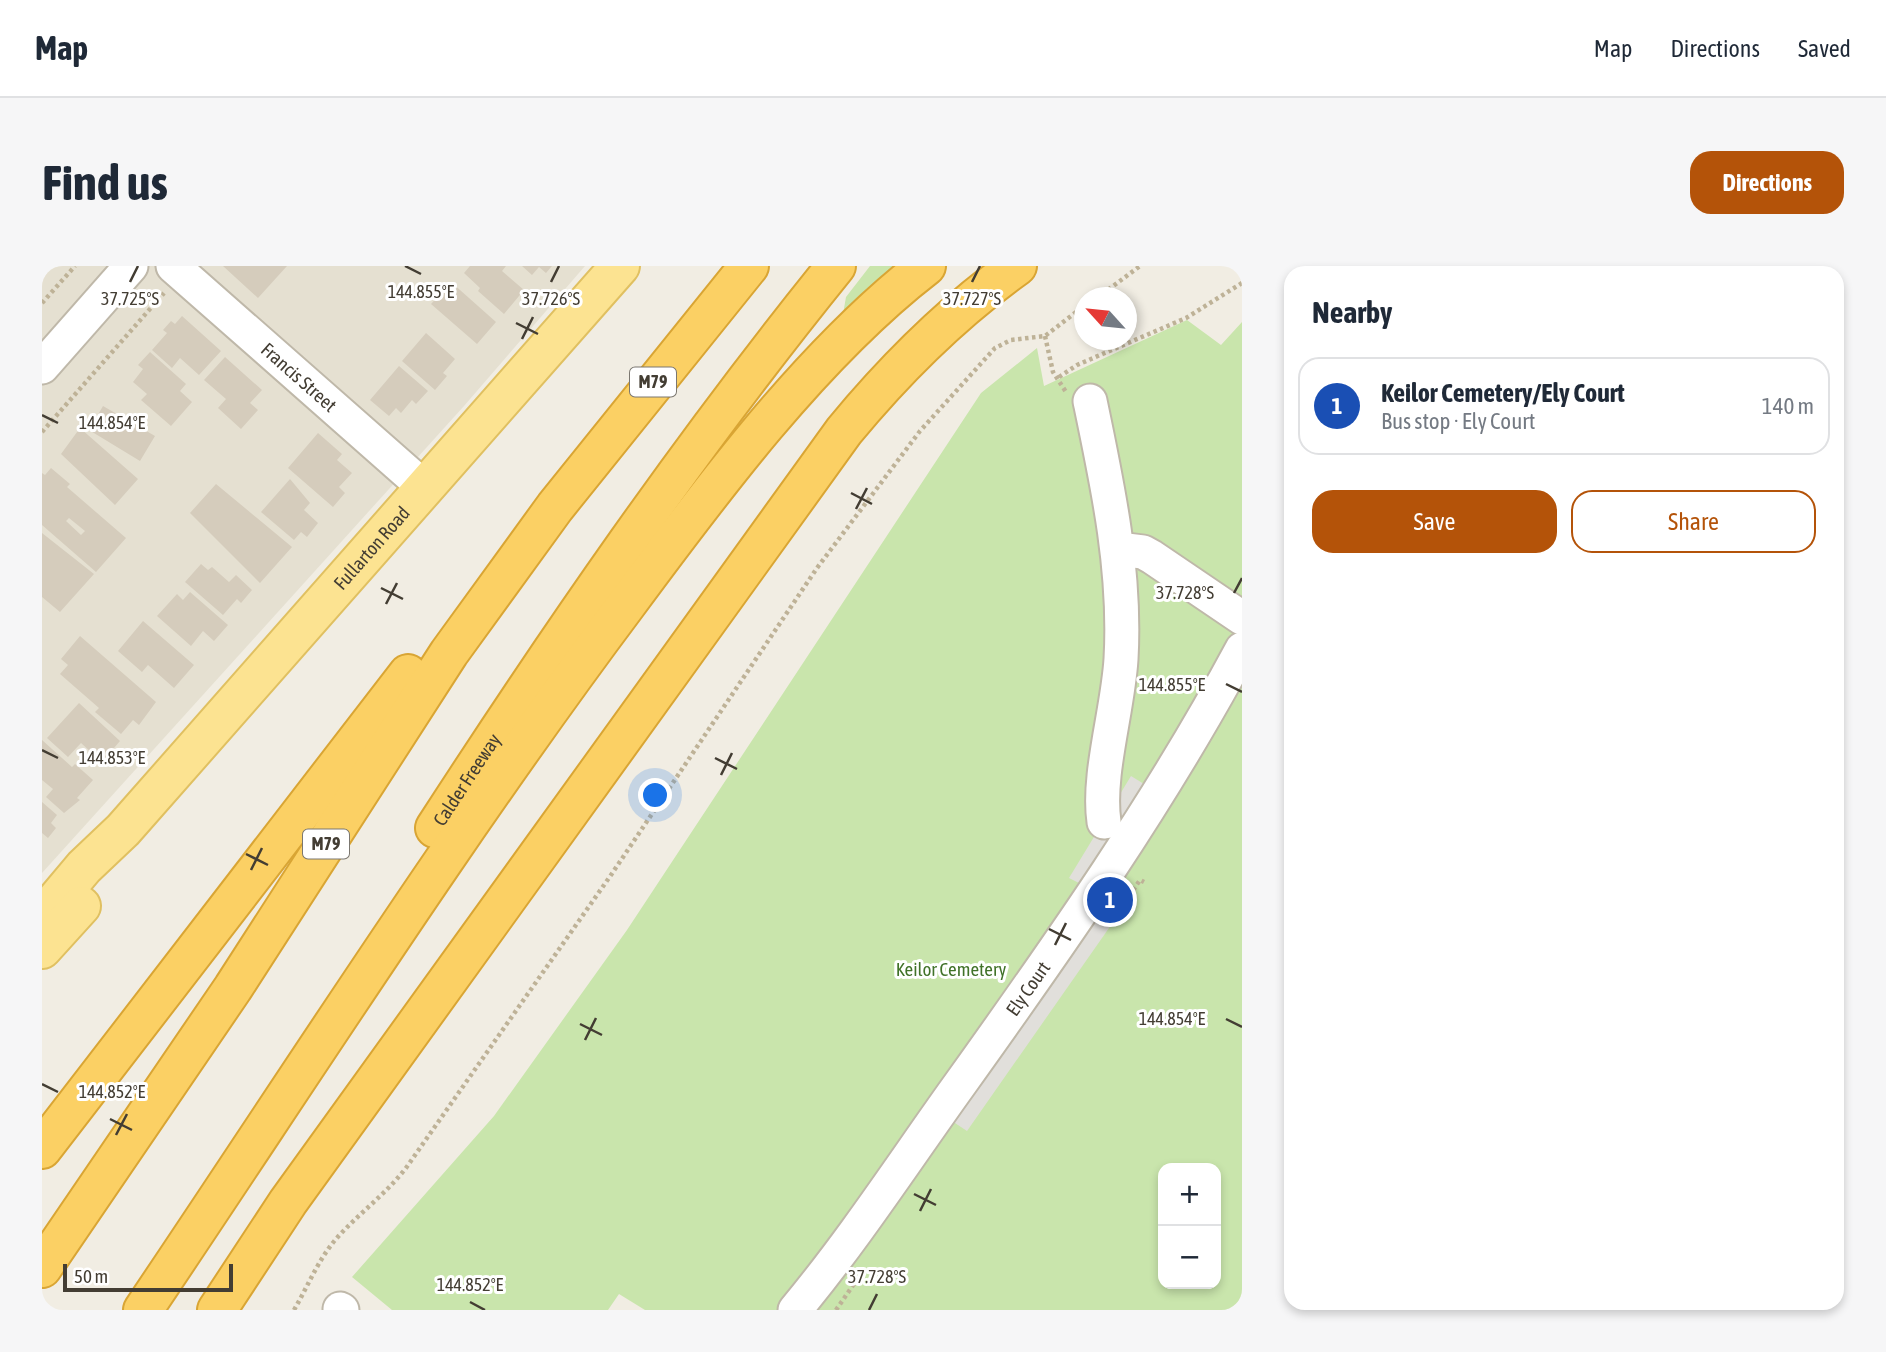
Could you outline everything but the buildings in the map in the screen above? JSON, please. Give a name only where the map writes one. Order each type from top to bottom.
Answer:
[{"type":"highway","points":[[689,338],[743,266]]},
{"type":"highway","name":"M79","points":[[42,1268],[226,998],[449,653],[618,427],[749,266]]},
{"type":"highway","name":"Calder Freeway","points":[[124,1310],[538,672],[716,420],[836,266]]},
{"type":"highway","points":[[143,1310],[481,806],[557,697],[671,543],[767,425],[820,366],[868,316],[926,266]]},
{"type":"highway","points":[[217,1310],[303,1180],[844,431],[890,376],[932,333],[1017,266]]},
{"type":"highway","points":[[42,1149],[481,582],[618,427]]},
{"type":"main road","name":"Fullarton Road","points":[[42,917],[84,867],[123,830],[620,266]]},
{"type":"main road","name":"Fullarton Road","points":[[42,949],[81,906],[123,830]]},
{"type":"street","points":[[42,367],[131,266]]},
{"type":"street","name":"Francis Street","points":[[173,266],[425,488]]},
{"type":"street","points":[[1090,401],[1115,519],[1118,549],[1121,656],[1118,695],[1101,793],[1104,822]]},
{"type":"street","points":[[1118,549],[1143,552],[1153,557],[1242,618]]},
{"type":"street","name":"Ely Court","points":[[795,1310],[811,1296],[1097,890],[1182,755],[1242,649]]},
{"type":"path","points":[[42,303],[75,266]]},
{"type":"path","points":[[42,432],[167,289],[165,278],[173,266]]},
{"type":"path","points":[[1111,287],[1139,266]]},
{"type":"path","points":[[1059,377],[1077,365],[1186,318],[1242,283]]},
{"type":"path","points":[[294,1310],[317,1266],[337,1237],[386,1193],[410,1162],[611,875],[817,568],[920,431],[995,348],[1011,340],[1045,336],[1074,314]]},
{"type":"path","points":[[1045,336],[1053,372]]},
{"type":"path","points":[[301,1299],[307,1305]]},
{"type":"shaded area","points":[[42,266],[585,266],[464,406],[42,873]]},
{"type":"shaded area","points":[[1131,776],[1144,784],[1083,885],[1069,878]]},
{"type":"shaded area","points":[[1101,910],[1116,918],[967,1131],[952,1121]]},
{"type":"green space","points":[[870,266],[895,266],[843,314],[846,297]]},
{"type":"green space","name":"Keilor Cemetery","points":[[1187,320],[1221,345],[1242,322],[1242,1310],[645,1310],[619,1294],[608,1310],[392,1310],[352,1277],[494,1116],[627,930],[981,393],[1037,348],[1044,386],[1122,350],[1137,350],[1137,343]]},
{"type":"place","name":"Keilor Cemetery/Ely Court","points":[[1110,900]]}]
